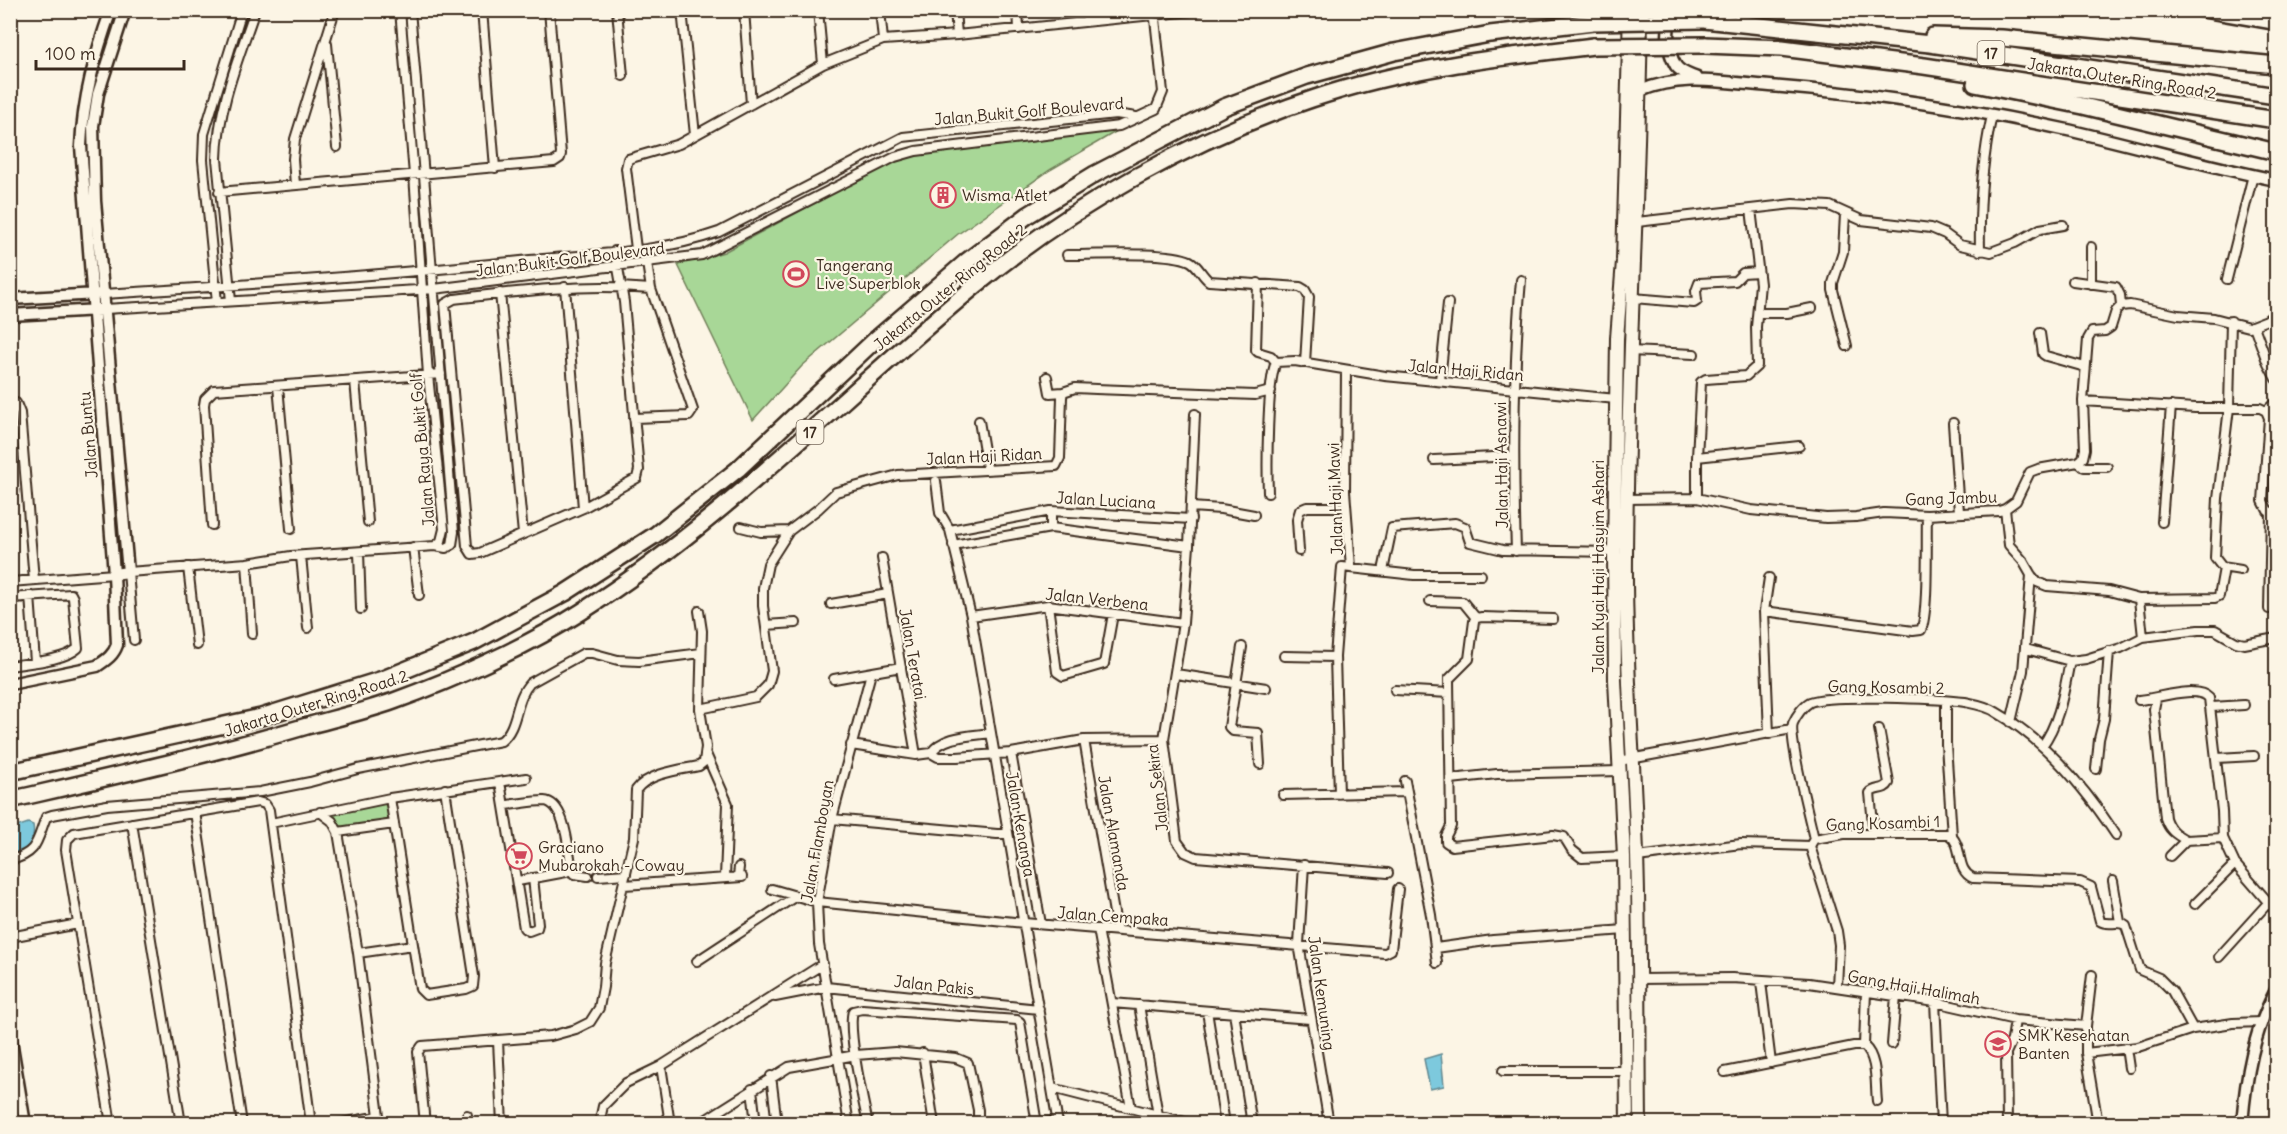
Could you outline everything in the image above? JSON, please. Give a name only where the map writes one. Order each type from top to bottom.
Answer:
[{"type":"highway","name":"Jakarta Outer Ring Road 2","points":[[10,772],[261,717],[383,679],[474,642],[565,593],[655,535],[738,469],[875,340],[967,261],[1020,222],[1095,174],[1224,106],[1307,76],[1394,52],[1490,34],[1593,22],[1704,20],[1941,46],[2277,96]]},
{"type":"highway","points":[[1846,35],[2002,38],[2277,65]]},
{"type":"highway","name":"Jakarta Outer Ring Road 2","points":[[10,800],[265,739],[393,701],[483,665],[577,615],[667,554],[745,490],[978,283],[1040,236],[1107,194],[1234,129],[1314,98],[1398,76],[1492,58],[1594,46],[1704,45],[1782,48],[1924,66],[2277,120]]},
{"type":"highway","points":[[1840,56],[2083,106],[2277,152]]},
{"type":"main road","name":"Jalan Kyai Haji Hasyim Ashari","points":[[1630,10],[1623,261],[1616,399],[1615,680],[1619,766],[1630,856],[1638,979],[1640,1124]]},
{"type":"main road","name":"Jalan Kyai Haji Hasyim Ashari","points":[[1627,1124],[1625,930],[1630,856],[1632,759],[1628,684],[1626,499],[1630,351],[1637,222],[1641,10]]},
{"type":"street","name":"Jalan Buntu","points":[[10,684],[97,666],[115,652],[118,638],[84,202],[82,124],[86,93],[111,10]]},
{"type":"street","name":"Jalan Buntu","points":[[125,10],[98,94],[93,126],[95,201],[134,640]]},
{"type":"street","points":[[217,302],[203,160],[204,134],[209,111],[242,10]]},
{"type":"street","points":[[231,301],[217,148],[221,110],[255,10]]},
{"type":"street","points":[[295,185],[292,159],[295,139],[335,10]]},
{"type":"street","name":"Jalan Raya Bukit Golf","points":[[400,10],[428,375],[444,529],[441,541],[435,546]]},
{"type":"street","name":"Jalan Raya Bukit Golf","points":[[411,10],[454,532],[452,544],[449,547],[435,546]]},
{"type":"street","points":[[482,10],[495,168]]},
{"type":"street","points":[[207,199],[220,195],[295,185],[549,163],[560,158],[549,10]]},
{"type":"street","points":[[617,10],[623,76]]},
{"type":"street","points":[[682,10],[695,135]]},
{"type":"street","points":[[744,10],[751,104]]},
{"type":"street","points":[[818,10],[823,64]]},
{"type":"street","points":[[880,10],[883,40]]},
{"type":"street","points":[[955,10],[957,35]]},
{"type":"street","points":[[1018,10],[1019,29]]},
{"type":"street","points":[[1086,10],[1087,22]]},
{"type":"street","points":[[636,249],[627,161],[636,156],[673,147],[823,64],[883,40],[957,35],[1202,10]]},
{"type":"street","points":[[1672,10],[1668,35],[1676,66],[1683,73],[1700,80]]},
{"type":"street","points":[[2195,10],[2277,24]]},
{"type":"street","points":[[1136,117],[1156,108],[1162,98],[1155,13]]},
{"type":"street","points":[[326,39],[337,147]]},
{"type":"street","points":[[1640,91],[1664,82],[1700,80],[1830,91],[1942,106],[2062,129],[2277,180]]},
{"type":"street","name":"Jalan Bukit Golf Boulevard","points":[[104,294],[215,284],[229,286],[432,271],[691,241],[719,232],[903,137],[1116,114],[1136,117]]},
{"type":"street","points":[[1980,251],[1980,184],[1992,115]]},
{"type":"street","name":"Jalan Bukit Golf Boulevard","points":[[105,309],[435,289],[696,256],[710,252],[895,157],[907,153],[1119,126],[1136,117]]},
{"type":"street","points":[[2227,279],[2253,175]]},
{"type":"street","points":[[1637,222],[1793,204],[1830,206],[1861,220],[1931,228],[1945,234],[1960,245],[1991,252],[2002,249],[2040,229],[2063,225]]},
{"type":"street","points":[[1697,498],[1701,382],[1706,379],[1746,376],[1756,369],[1758,272],[1751,209]]},
{"type":"street","points":[[1845,213],[1843,252],[1833,290],[1846,346]]},
{"type":"street","points":[[209,225],[223,224]]},
{"type":"street","points":[[2091,248],[2091,284]]},
{"type":"street","points":[[615,251],[622,286],[639,470],[637,478],[583,508],[480,553],[472,554],[469,551],[445,320],[444,308],[447,301],[565,287],[622,286],[651,289]]},
{"type":"street","points":[[1067,255],[1159,256],[1187,259],[1193,262],[1209,281],[1300,287],[1308,293],[1310,303],[1305,363]]},
{"type":"street","points":[[634,418],[689,416],[693,412],[651,289],[647,263]]},
{"type":"street","points":[[1633,298],[1694,303],[1697,301],[1696,291],[1699,283],[1735,281],[1743,273],[1758,272]]},
{"type":"street","name":"Jalan Haji Asnawi","points":[[1521,280],[1514,388],[1513,456],[1516,551],[1614,552]]},
{"type":"street","points":[[2073,281],[2116,287],[2121,295],[2121,306],[2109,329],[2090,333],[2085,367],[2083,401],[2085,449],[2083,459],[2078,462],[2084,466],[2107,467]]},
{"type":"street","points":[[1258,284],[1256,350],[1271,356],[1276,362],[1271,391],[1268,493]]},
{"type":"street","points":[[565,287],[583,508]]},
{"type":"street","points":[[500,293],[523,534]]},
{"type":"street","points":[[10,299],[104,294]]},
{"type":"street","points":[[1440,380],[1448,303]]},
{"type":"street","points":[[2121,306],[2130,305],[2178,315],[2231,321],[2243,326],[2254,326],[2277,313]]},
{"type":"street","points":[[1758,313],[1787,313],[1812,308]]},
{"type":"street","points":[[10,315],[105,309]]},
{"type":"street","points":[[2231,321],[2229,408],[2218,498],[2215,553],[2216,562],[2224,568],[2241,570]]},
{"type":"street","points":[[2254,326],[2268,364],[2277,379]]},
{"type":"street","points":[[2040,333],[2043,354],[2085,367]]},
{"type":"street","points":[[1630,351],[1694,354]]},
{"type":"street","name":"Jalan Haji Ridan","points":[[1276,362],[1286,360],[1346,371],[1616,399]]},
{"type":"street","name":"Jalan Haji Mawi","points":[[1346,371],[1346,507],[1351,567],[1414,575],[1480,574]]},
{"type":"street","points":[[212,525],[204,405],[205,399],[214,390],[441,374]]},
{"type":"street","points":[[1047,376],[1050,393],[1075,388],[1254,395],[1271,391]]},
{"type":"street","points":[[355,381],[368,522]]},
{"type":"street","points":[[278,386],[291,529]]},
{"type":"street","name":"Jalan Haji Ridan","points":[[700,709],[744,700],[764,692],[768,686],[772,671],[763,588],[768,564],[789,531],[836,492],[849,487],[898,475],[987,468],[1046,467],[1059,464],[1063,392]]},
{"type":"street","points":[[2083,401],[2260,408],[2266,411],[2269,418],[2264,501],[2266,508],[2274,512],[2269,609]]},
{"type":"street","points":[[12,402],[19,406],[21,413],[34,580]]},
{"type":"street","points":[[2266,411],[2277,402]]},
{"type":"street","points":[[2162,522],[2171,406]]},
{"type":"street","name":"Jalan Sekira","points":[[1195,414],[1184,623],[1164,739],[1177,841],[1185,852],[1196,857],[1388,873]]},
{"type":"street","points":[[979,421],[987,468]]},
{"type":"street","points":[[1953,423],[1959,512]]},
{"type":"street","points":[[1697,457],[1799,446]]},
{"type":"street","points":[[1434,460],[1513,456]]},
{"type":"street","name":"Gang Jambu","points":[[1626,499],[1697,498],[1751,510],[1826,518],[1884,513],[1927,515],[2005,509],[2016,501],[2030,472],[2078,462]]},
{"type":"street","name":"Jalan Kenanga","points":[[936,481],[940,513],[950,530],[971,616],[1058,1122]]},
{"type":"street","points":[[1191,507],[1254,515]]},
{"type":"street","points":[[1299,551],[1297,530],[1300,510],[1307,507],[1346,507]]},
{"type":"street","points":[[2005,509],[2008,545],[2023,561],[2037,582],[2046,586],[2109,591],[2139,599],[2217,598],[2220,595],[2224,568]]},
{"type":"street","points":[[1051,511],[1051,528]]},
{"type":"street","name":"Jalan Luciana","points":[[950,530],[1051,511],[1191,519]]},
{"type":"street","points":[[1764,611],[1913,631],[1921,630],[1925,605],[1927,515]]},
{"type":"street","points":[[1383,571],[1392,528],[1460,524],[1466,527],[1472,543],[1480,543],[1498,550],[1516,551]]},
{"type":"street","points":[[741,527],[761,532],[789,531]]},
{"type":"street","name":"Jalan Luciana","points":[[953,545],[1051,528],[1189,546]]},
{"type":"street","points":[[10,582],[435,546]]},
{"type":"street","points":[[413,547],[419,595]]},
{"type":"street","points":[[359,552],[361,609]]},
{"type":"street","points":[[301,556],[308,628]]},
{"type":"street","name":"Jalan Teratai","points":[[882,558],[916,755]]},
{"type":"street","points":[[247,563],[252,634]]},
{"type":"street","points":[[188,567],[197,645]]},
{"type":"street","points":[[1338,794],[1335,657],[1342,568],[1351,567]]},
{"type":"street","points":[[2011,722],[2026,649],[2031,575]]},
{"type":"street","points":[[1769,578],[1764,611],[1769,734]]},
{"type":"street","points":[[10,598],[71,594],[78,648],[74,652],[10,666]]},
{"type":"street","points":[[831,604],[888,594]]},
{"type":"street","points":[[30,596],[35,662]]},
{"type":"street","points":[[2139,599],[2143,637]]},
{"type":"street","points":[[1430,601],[1463,602],[1476,618],[1553,618]]},
{"type":"street","points":[[1048,605],[1057,672],[1063,676],[1104,664],[1113,614]]},
{"type":"street","name":"Jalan Verbena","points":[[971,616],[1048,605],[1184,623]]},
{"type":"street","points":[[425,1124],[418,1052],[426,1044],[551,1036],[590,1023],[599,1008],[605,963],[634,838],[636,790],[640,784],[648,780],[699,766],[704,762],[705,732],[700,709],[702,631],[699,611]]},
{"type":"street","name":"Gang Kosambi 1","points":[[1476,618],[1473,624],[1469,659],[1450,675],[1452,826],[1446,836],[1446,842],[1452,846],[1553,836],[1564,837],[1572,850],[1582,858],[1593,859],[1742,844],[1812,843],[1844,834],[1943,833],[1952,836],[1957,843],[1963,870],[1967,875],[1973,878],[2087,884],[2093,890],[2100,921],[2106,924],[2120,922]]},
{"type":"street","points":[[766,625],[796,623]]},
{"type":"street","points":[[2026,649],[2070,661],[2086,659],[2128,645],[2143,637],[2215,630],[2244,644],[2277,638]]},
{"type":"street","points":[[1242,648],[1230,729],[1258,733],[1260,764]]},
{"type":"street","points":[[2096,769],[2104,718],[2109,651]]},
{"type":"street","points":[[10,860],[33,850],[46,817],[52,814],[107,805],[260,792],[358,769],[501,741],[508,736],[524,689],[530,683],[579,654],[592,652],[618,660],[639,661],[701,653]]},
{"type":"street","points":[[1284,656],[1335,657]]},
{"type":"street","points":[[2042,746],[2048,739],[2058,712],[2070,661]]},
{"type":"street","points":[[834,679],[901,668]]},
{"type":"street","name":"Jalan Flamboyan","points":[[849,1124],[819,944],[817,902],[832,819],[872,673]]},
{"type":"street","points":[[1176,674],[1266,688]]},
{"type":"street","points":[[1395,690],[1449,693]]},
{"type":"street","points":[[2139,700],[2156,699],[2163,694],[2199,692],[2207,695],[2212,707],[2223,838],[2235,864],[2277,911]]},
{"type":"street","name":"Gang Kosambi 2","points":[[1792,729],[1797,715],[1807,705],[1822,700],[1867,698],[1946,701],[1981,705],[1995,711],[2042,746],[2081,789],[2116,835]]},
{"type":"street","points":[[2156,699],[2154,709],[2168,827],[2176,835],[2186,840],[2223,838]]},
{"type":"street","points":[[1946,701],[1946,744],[1952,836]]},
{"type":"street","points":[[2212,707],[2244,705]]},
{"type":"street","points":[[1451,779],[1619,766],[1632,759],[1792,729],[1812,843],[1837,931],[1839,945],[1837,987]]},
{"type":"street","points":[[1874,834],[1870,793],[1873,790],[1887,787],[1889,780],[1879,729]]},
{"type":"street","points":[[931,753],[936,746],[945,741],[991,733]]},
{"type":"street","points":[[851,745],[916,755],[931,753],[938,757],[995,755],[1084,740],[1164,739]]},
{"type":"street","name":"Jalan Alamanda","points":[[1084,740],[1117,930]]},
{"type":"street","points":[[1011,753],[1041,924]]},
{"type":"street","points":[[706,754],[728,804],[725,877]]},
{"type":"street","points":[[2217,758],[2254,756]]},
{"type":"street","points":[[271,823],[390,798],[526,778]]},
{"type":"street","points":[[1405,781],[1431,915],[1437,963]]},
{"type":"street","points":[[500,782],[506,806],[524,928],[529,931],[537,928],[538,924],[533,878]]},
{"type":"street","points":[[390,798],[420,989],[429,995],[466,989],[472,986],[474,976],[446,789]]},
{"type":"street","points":[[1283,795],[1407,792]]},
{"type":"street","points":[[111,1124],[66,850],[67,840],[74,833],[258,801],[267,806],[271,823],[311,1124]]},
{"type":"street","points":[[506,806],[546,801],[558,809],[571,864],[570,869],[574,874],[588,876]]},
{"type":"street","points":[[195,812],[242,1124]]},
{"type":"street","points":[[320,812],[332,821],[338,832],[358,953],[381,1120],[337,1124]]},
{"type":"street","points":[[832,819],[1008,834]]},
{"type":"street","points":[[132,823],[181,1124]]},
{"type":"street","points":[[338,832],[394,824]]},
{"type":"street","points":[[2170,856],[2186,840]]},
{"type":"street","points":[[2194,904],[2235,864]]},
{"type":"street","name":"Jalan Kemuning","points":[[1304,865],[1299,944],[1329,1124]]},
{"type":"street","points":[[624,885],[740,877],[739,867]]},
{"type":"street","points":[[518,881],[566,872],[570,869]]},
{"type":"street","points":[[598,876],[626,874]]},
{"type":"street","points":[[2113,881],[2120,922],[2128,929],[2140,970],[2159,978],[2172,991],[2193,1029]]},
{"type":"street","name":"Jalan Cempaka","points":[[772,889],[817,902],[1024,923],[1390,952],[1398,889]]},
{"type":"street","points":[[697,961],[796,896]]},
{"type":"street","points":[[2219,957],[2268,903]]},
{"type":"street","points":[[10,937],[78,924]]},
{"type":"street","points":[[1098,929],[1131,1108]]},
{"type":"street","points":[[1436,948],[1493,939],[1625,930]]},
{"type":"street","points":[[358,953],[413,945]]},
{"type":"street","points":[[599,1124],[603,1106],[626,1083],[661,1066],[823,964]]},
{"type":"street","points":[[2092,975],[2086,1026],[2086,1053],[2098,1124]]},
{"type":"street","name":"Gang Haji Halimah","points":[[1638,979],[1732,978],[1837,987],[1935,1002],[2015,1020],[2086,1026]]},
{"type":"street","points":[[1761,982],[1772,1063]]},
{"type":"street","name":"Jalan Pakis","points":[[769,998],[826,987],[1039,1009]]},
{"type":"street","points":[[2242,1124],[2252,1050],[2261,1022],[2272,1011],[2277,990]]},
{"type":"street","points":[[1866,991],[1864,1046],[1873,1061],[1877,1101]]},
{"type":"street","points":[[898,1011],[900,995]]},
{"type":"street","points":[[1892,1044],[1896,996]]},
{"type":"street","points":[[1935,1002],[1941,1124]]},
{"type":"street","points":[[1112,1003],[1310,1019]]},
{"type":"street","points":[[1139,1005],[1158,1115]]},
{"type":"street","points":[[868,1124],[853,1046],[851,1022],[853,1011],[862,1009],[1017,1020],[1020,1022],[1037,1123],[1058,1122]]},
{"type":"street","points":[[1207,1011],[1225,1124]]},
{"type":"street","points":[[1234,1013],[1252,1124]]},
{"type":"street","points":[[2007,1124],[2006,1053],[2012,1040],[2015,1020]]},
{"type":"street","points":[[2086,1053],[2138,1047],[2193,1029],[2233,1023],[2261,1022]]},
{"type":"street","points":[[10,1034],[25,1124]]},
{"type":"street","points":[[498,1041],[502,1124]]},
{"type":"street","points":[[1725,1072],[1854,1046],[1864,1046]]},
{"type":"street","points":[[2126,1048],[2129,1068]]},
{"type":"street","points":[[923,1053],[934,1124]]},
{"type":"street","points":[[699,1124],[771,1076],[789,1067],[856,1054],[923,1053],[956,1058],[968,1063],[976,1100],[978,1124]]},
{"type":"street","points":[[661,1066],[670,1124]]},
{"type":"street","points":[[1503,1071],[1625,1071]]},
{"type":"street","points":[[771,1076],[777,1124]]},
{"type":"street","points":[[1052,1088],[1193,1124]]},
{"type":"street","points":[[752,1089],[756,1124]]},
{"type":"green space","name":"Tangerang Live Superblok","points":[[1117,131],[1050,170],[958,234],[802,366],[753,420],[678,265],[724,252],[889,163],[924,150]]},
{"type":"green space","points":[[389,801],[391,821],[341,828],[329,814]]},
{"type":"water","points":[[28,823],[33,825],[32,841],[26,848],[11,853],[11,829]]},
{"type":"water","points":[[1441,1054],[1444,1086],[1430,1089],[1424,1059]]},
{"type":"place","name":"Wisma Atlet","points":[[943,195]]},
{"type":"place","name":"Tangerang Live Superblok","points":[[796,274]]},
{"type":"place","name":"Graciano Mubarokah - Coway","points":[[519,856]]},
{"type":"place","name":"SMK Kesehatan Banten","points":[[1998,1044]]}]
